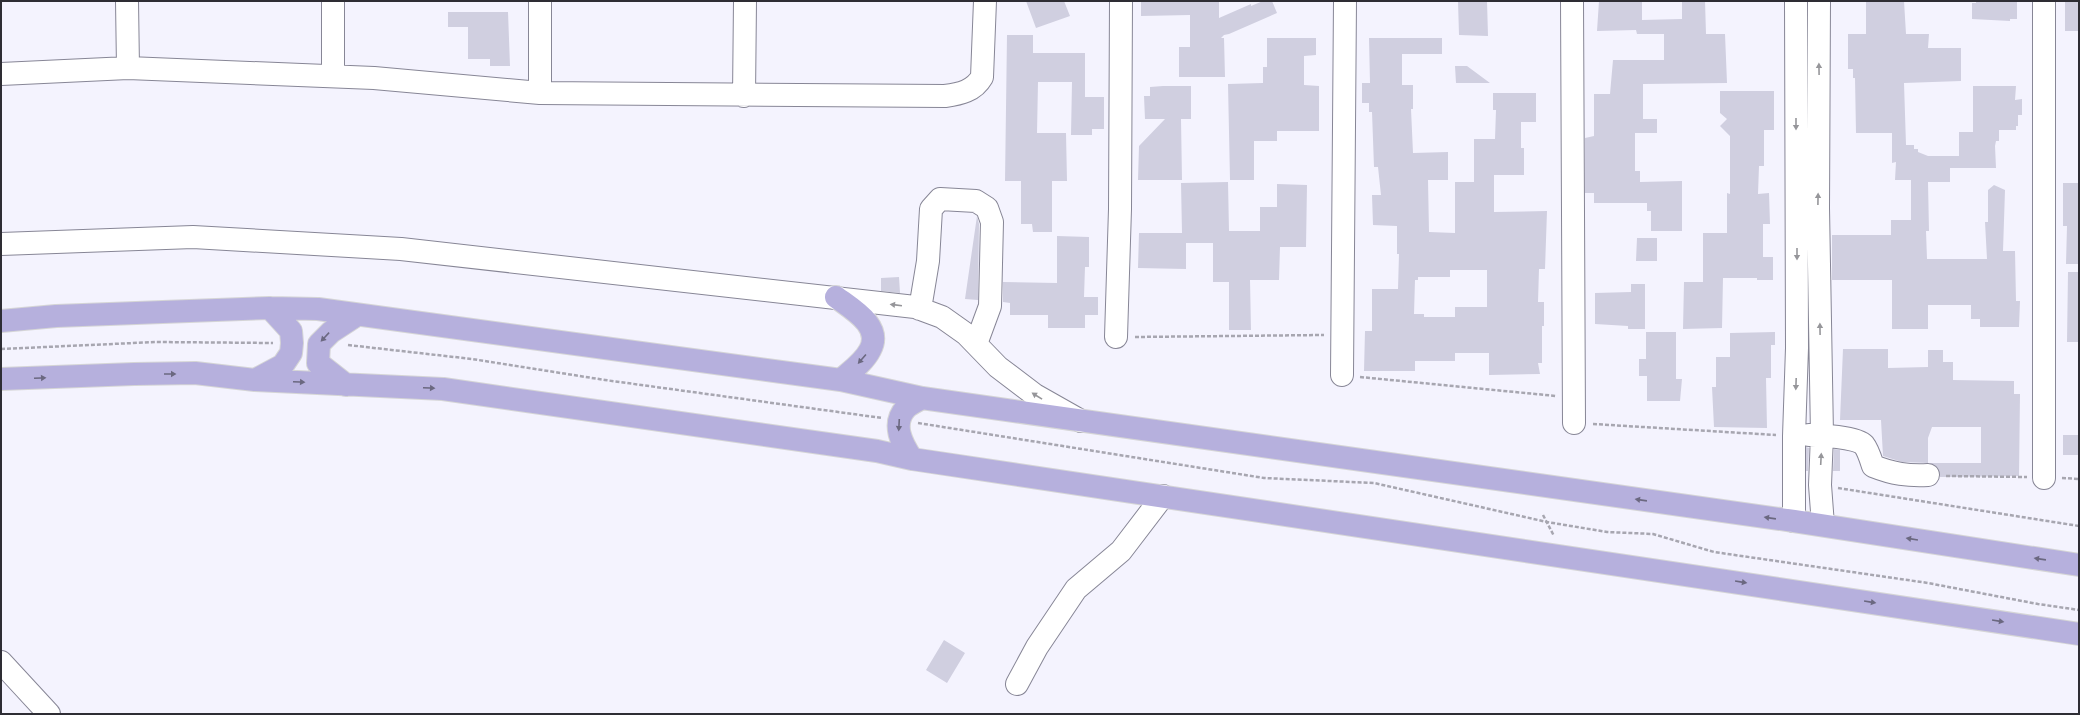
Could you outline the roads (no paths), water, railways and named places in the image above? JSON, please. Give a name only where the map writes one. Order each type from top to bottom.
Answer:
[{"type":"main road","points":[[836,297],[860,314],[868,323],[872,336],[870,350],[841,380]]},
{"type":"main road","points":[[255,380],[283,365],[290,353],[292,343],[291,331],[270,308]]},
{"type":"main road","points":[[1,321],[56,316],[270,308],[318,309],[841,380],[922,398],[1083,422],[1823,525],[2079,565]]},
{"type":"main road","points":[[346,384],[318,363],[319,344],[330,332],[357,315]]},
{"type":"main road","points":[[1,380],[134,374],[195,373],[255,380],[443,389],[870,450],[912,459],[2079,634]]},
{"type":"main road","points":[[912,459],[899,434],[898,420],[906,408],[922,398]]},
{"type":"street","points":[[127,1],[128,68]]},
{"type":"street","points":[[333,1],[333,76]]},
{"type":"street","points":[[540,1],[540,93]]},
{"type":"street","points":[[744,96],[745,1]]},
{"type":"street","points":[[1,74],[128,68],[374,78],[540,93],[939,97],[964,93],[978,83],[982,77],[985,1]]},
{"type":"street","points":[[1116,337],[1120,209],[1121,1]]},
{"type":"street","points":[[1342,375],[1345,1]]},
{"type":"street","points":[[1572,1],[1574,422]]},
{"type":"street","points":[[1794,521],[1794,436],[1797,348],[1796,1]]},
{"type":"street","points":[[1819,1],[1820,91],[1818,208],[1822,435],[1820,486],[1823,525]]},
{"type":"street","points":[[2044,1],[2044,478]]},
{"type":"street","points":[[1796,92],[1820,91]]},
{"type":"street","points":[[920,309],[928,261],[930,209],[940,199],[976,201],[987,208],[992,222],[990,306],[976,344]]},
{"type":"street","points":[[1,244],[193,237],[401,249],[836,297],[920,309],[942,317],[976,344],[998,367],[1035,394],[1083,422]]},
{"type":"street","points":[[1794,436],[1822,435],[1859,442],[1864,446],[1874,466],[1890,473],[1907,476],[1928,475]]},
{"type":"street","points":[[1794,482],[1820,486]]},
{"type":"street","points":[[1017,684],[1036,648],[1072,594],[1090,575],[1121,551],[1163,496]]},
{"type":"street","points":[[1,662],[49,714]]}]
